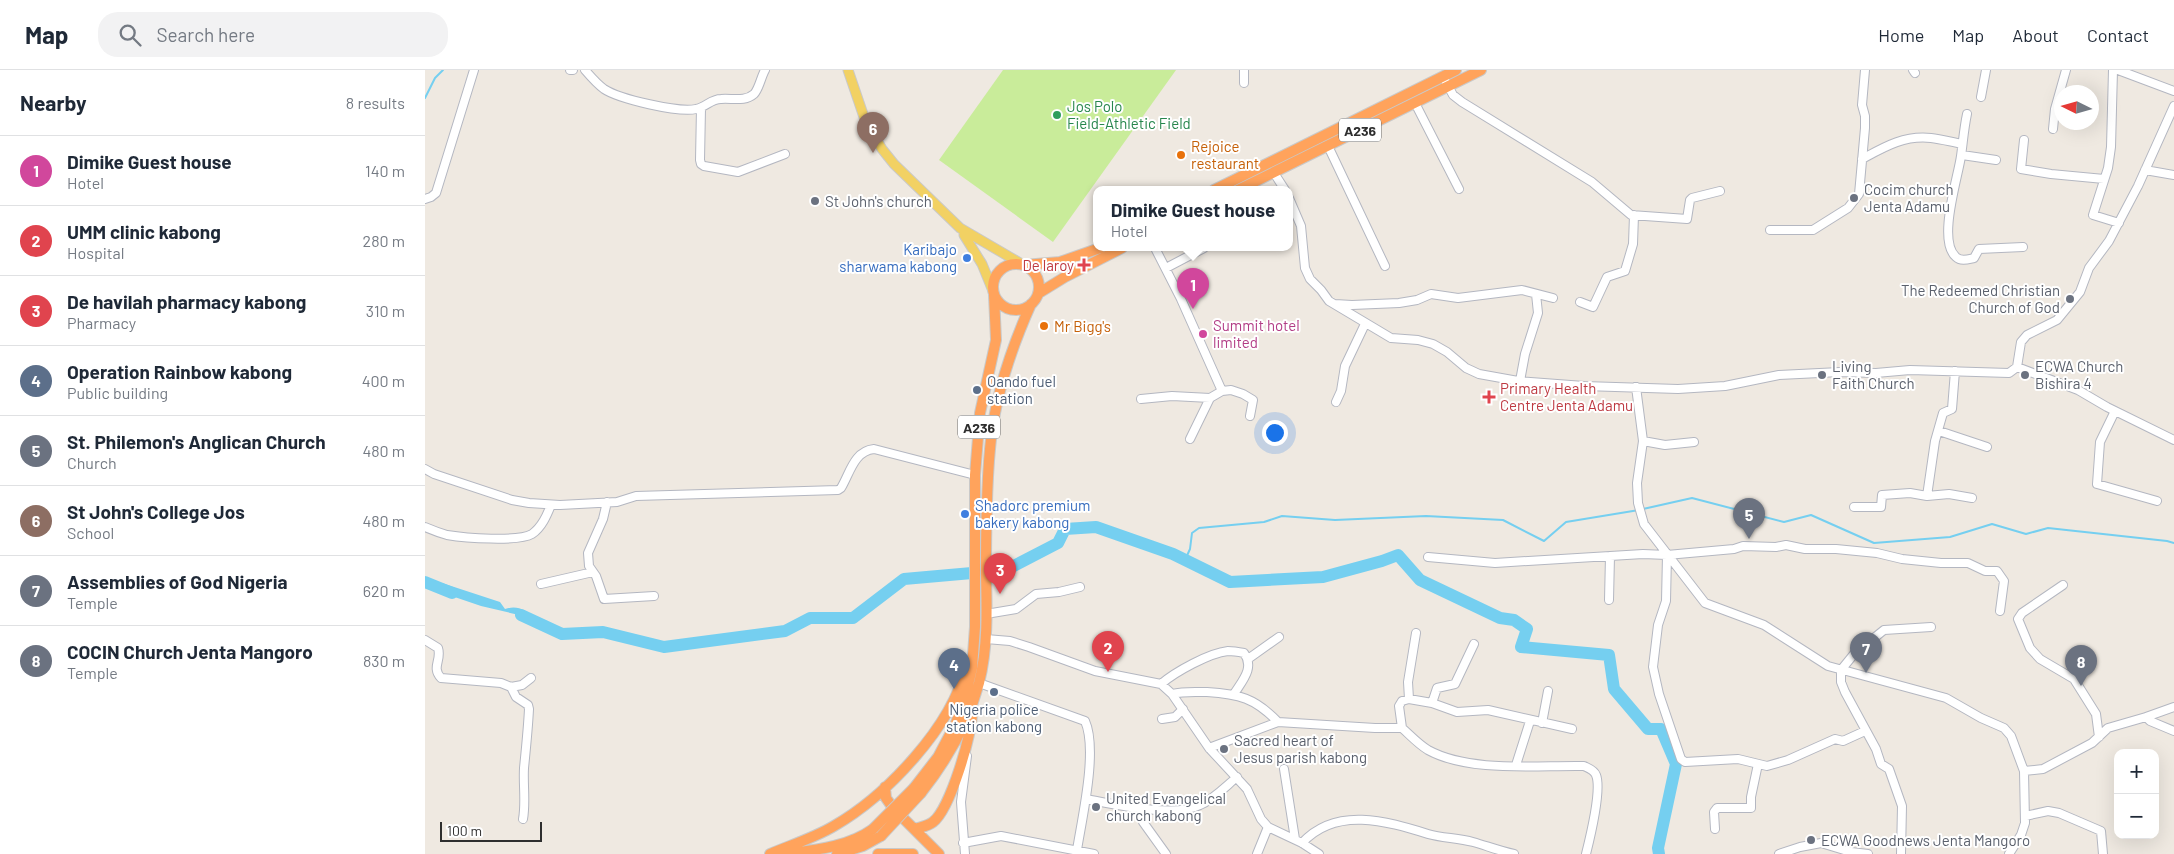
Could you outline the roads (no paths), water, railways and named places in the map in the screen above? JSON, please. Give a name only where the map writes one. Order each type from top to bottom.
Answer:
[{"type":"highway","name":"A236","points":[[1222,186],[1456,70]]},
{"type":"highway","name":"A236","points":[[1246,186],[1481,70]]},
{"type":"highway","name":"A236","points":[[917,791],[938,757],[961,710],[972,668],[975,627],[975,475],[981,413],[996,340],[993,281],[1001,269],[1010,264],[1060,262],[1093,250]]},
{"type":"highway","name":"A236","points":[[837,854],[863,846],[917,791],[954,745],[972,705],[979,683],[986,638],[989,450],[996,406],[1006,366],[1031,304],[1039,293],[1065,277],[1116,251]]},
{"type":"highway","points":[[1022,264],[1035,273],[1039,293]]},
{"type":"highway","points":[[994,293],[1004,307],[1013,310],[1023,309],[1031,304]]},
{"type":"highway","points":[[771,854],[831,828],[857,811],[885,787],[915,757],[930,739],[952,703],[965,674],[975,627]]},
{"type":"highway","points":[[915,829],[933,822],[941,812],[970,734],[972,705]]},
{"type":"highway","points":[[885,787],[889,803],[939,854]]},
{"type":"highway","name":"A236","points":[[785,854],[809,851],[877,832]]},
{"type":"highway","points":[[878,854],[913,854]]},
{"type":"main road","points":[[849,70],[865,120],[882,149],[907,179],[960,228],[1022,264]]},
{"type":"main road","points":[[960,228],[976,253],[994,293]]},
{"type":"street","points":[[425,199],[436,193],[473,70]]},
{"type":"street","points":[[585,70],[605,90],[624,97],[689,110],[701,108],[719,99],[745,99],[750,97],[756,91],[765,70]]},
{"type":"street","points":[[1244,70],[1244,83]]},
{"type":"street","points":[[1770,230],[1813,230],[1848,208],[1859,194],[1865,116],[1862,105],[1865,70]]},
{"type":"street","points":[[1981,97],[1985,70]]},
{"type":"street","points":[[2053,129],[2055,109],[2066,70]]},
{"type":"street","points":[[2113,70],[2111,147],[2104,180],[2093,215],[2119,223]]},
{"type":"street","points":[[2118,70],[2174,91]]},
{"type":"street","points":[[1443,76],[1453,95],[1461,102],[1592,182],[1631,215],[1687,219],[1692,198],[1720,191]]},
{"type":"street","points":[[1415,104],[1459,189]]},
{"type":"street","points":[[1293,208],[1301,226],[1305,268],[1310,280],[1333,303],[1391,338],[1418,340],[1433,344],[1447,352],[1466,368],[1479,374],[1520,381],[1584,386],[1699,388],[1725,386],[1779,375],[1841,372],[1876,373],[1910,370],[2009,373],[2017,367],[2021,342],[2027,336],[2057,320],[2080,292],[2089,268],[2109,241],[2119,223],[2174,106]]},
{"type":"street","points":[[701,108],[701,164],[738,172],[785,154]]},
{"type":"street","points":[[1967,114],[1949,219],[1949,245],[1954,256],[1959,260],[1975,258],[1979,249],[2023,247]]},
{"type":"street","points":[[1862,159],[1894,142],[1907,138],[1931,138],[1962,144]]},
{"type":"street","points":[[2024,140],[2021,169],[2104,180]]},
{"type":"street","points":[[1328,146],[1385,266]]},
{"type":"street","points":[[1961,155],[1996,160]]},
{"type":"street","points":[[2145,170],[2174,175]]},
{"type":"street","points":[[1274,173],[1282,186]]},
{"type":"street","points":[[1580,302],[1593,307],[1607,277],[1625,271],[1633,244],[1634,215]]},
{"type":"street","points":[[1157,251],[1222,391]]},
{"type":"street","points":[[1166,268],[1198,251]]},
{"type":"street","points":[[1333,303],[1352,305],[1399,303],[1417,300],[1431,294],[1458,298],[1522,290],[1553,298]]},
{"type":"street","points":[[1520,381],[1525,354],[1538,313],[1536,294]]},
{"type":"street","points":[[1336,402],[1341,391],[1345,366],[1365,324]]},
{"type":"street","points":[[2017,367],[2078,390],[2115,411],[2174,440]]},
{"type":"street","points":[[1927,496],[1935,441],[1943,413],[1952,409],[1955,371]]},
{"type":"street","points":[[1636,387],[1643,441],[1637,483],[1641,516],[1644,524],[1705,604],[1764,625],[1828,666],[1893,682],[1946,698],[1981,718],[2004,728],[2011,736],[2024,771],[2025,816],[2021,835],[2009,854]]},
{"type":"street","points":[[1141,400],[1171,396],[1210,398],[1222,391],[1231,390],[1253,400],[1250,416]]},
{"type":"street","points":[[1190,439],[1210,398]]},
{"type":"street","points":[[2115,411],[2101,442],[2097,484],[2157,501]]},
{"type":"street","points":[[1939,431],[1987,446]]},
{"type":"street","points":[[1643,441],[1665,445],[1694,442]]},
{"type":"street","points":[[425,469],[434,474],[512,500],[551,505],[607,502],[636,496],[838,490],[841,488],[856,457],[868,450],[874,449],[975,475]]},
{"type":"street","points":[[1854,507],[1881,506],[1882,495],[1910,493],[1927,496],[1949,494],[1972,498]]},
{"type":"street","points":[[607,502],[603,519],[588,553],[589,566],[604,599],[654,596]]},
{"type":"street","points":[[425,527],[446,535],[481,539],[523,537],[533,533],[544,522],[551,505]]},
{"type":"street","points":[[1428,557],[1495,563],[1570,557],[1667,555],[1734,549],[1743,546],[1775,548],[1786,545],[1805,549],[1877,553],[1902,559],[1941,564],[1968,563],[1985,571],[1997,572],[2004,581],[2000,611]]},
{"type":"street","points":[[1667,555],[1666,601],[1658,625],[1653,667],[1659,694],[1666,710],[1679,755],[1685,762],[1738,760],[1767,766],[1788,760],[1835,739],[1843,741],[1865,731]]},
{"type":"street","points":[[1609,600],[1611,556]]},
{"type":"street","points":[[541,584],[593,572]]},
{"type":"street","points":[[2063,585],[2022,612],[2018,619],[2030,648],[2040,659],[2074,679],[2095,714],[2099,737]]},
{"type":"street","points":[[986,614],[1016,609],[1036,594],[1059,592],[1080,586]]},
{"type":"street","points":[[1901,854],[1902,806],[1899,795],[1889,769],[1881,764],[1876,749],[1845,692],[1841,682],[1841,670],[1855,654],[1884,630],[1931,627]]},
{"type":"street","points":[[1409,699],[1408,682],[1416,633]]},
{"type":"street","points":[[1249,659],[1279,637]]},
{"type":"street","points":[[986,638],[1010,641],[1095,671],[1161,684],[1172,694],[1209,748],[1247,789],[1261,819],[1268,827],[1299,841],[1319,854]]},
{"type":"street","points":[[425,640],[438,648],[439,657],[435,667],[436,673],[441,678],[501,683],[511,687],[522,685],[531,678]]},
{"type":"street","points":[[1432,703],[1437,688],[1455,684],[1474,644]]},
{"type":"street","points":[[1161,684],[1183,669],[1228,651],[1244,653],[1249,659],[1247,674],[1234,694]]},
{"type":"street","points":[[979,683],[1085,721],[1089,730],[1086,799],[1077,850]]},
{"type":"street","points":[[511,687],[516,697],[528,705],[529,709],[524,770],[526,805],[523,819]]},
{"type":"street","points":[[1172,694],[1188,691],[1234,694],[1262,707],[1278,722]]},
{"type":"street","points":[[1541,723],[1548,691]]},
{"type":"street","points":[[1402,728],[1399,704],[1409,699],[1432,703],[1457,712],[1488,710],[1572,729]]},
{"type":"street","points":[[2024,771],[2043,769],[2092,744],[2108,728],[2146,717],[2174,706]]},
{"type":"street","points":[[1162,719],[1175,717],[1183,710]]},
{"type":"street","points":[[2146,717],[2150,721],[2174,730]]},
{"type":"street","points":[[1517,766],[1530,721]]},
{"type":"street","points":[[1209,748],[1278,722],[1402,728],[1428,750],[1449,758],[1487,766],[1584,766],[1592,770],[1596,776],[1598,793],[1586,854]]},
{"type":"street","points":[[965,854],[961,802],[970,734]]},
{"type":"street","points":[[1715,829],[1714,812],[1717,808],[1751,808],[1751,797],[1758,764]]},
{"type":"street","points":[[1284,769],[1299,841]]},
{"type":"street","points":[[1086,799],[1138,807],[1189,810],[1201,805],[1237,777]]},
{"type":"street","points":[[1138,807],[1143,822],[1166,854]]},
{"type":"street","points":[[2025,816],[2047,811],[2059,813],[2101,831],[2103,854]]},
{"type":"street","points":[[1299,841],[1313,831],[1334,823],[1379,821],[1413,828],[1429,834],[1473,842],[1514,854]]},
{"type":"street","points":[[1257,854],[1268,827]]},
{"type":"street","points":[[963,843],[1001,836],[1094,854]]},
{"type":"street","points":[[1779,854],[1821,843],[1851,852],[1868,854]]},
{"type":"water","points":[[442,583],[500,602],[505,609],[521,609],[536,618],[535,621],[437,591],[436,587]]},
{"type":"waterway","points":[[425,98],[435,78],[443,70]]},
{"type":"waterway","points":[[1643,509],[1692,498],[1784,522],[1811,515],[1874,543],[1950,537],[1992,524],[2026,534],[2048,528],[2174,543]]},
{"type":"waterway","points":[[1185,560],[1190,549],[1192,533],[1199,528],[1264,522],[1282,516],[1335,520],[1426,516],[1503,520],[1544,541],[1566,522],[1639,510]]},
{"type":"waterway","points":[[521,615],[562,634],[603,632],[664,647],[785,631],[810,618],[853,618],[904,579],[1006,570],[1058,543],[1065,529],[1096,527],[1173,554],[1230,582],[1323,577],[1398,555],[1420,580],[1500,618],[1514,620],[1527,629],[1521,647],[1609,655],[1614,689],[1648,729],[1661,729],[1676,764],[1658,848],[1659,854]]},
{"type":"waterway","points":[[425,582],[452,593]]},
{"type":"place","name":"Jos Polo Field-Athletic Field","points":[[1057,115]]},
{"type":"place","name":"St John's College Jos","points":[[873,153]]},
{"type":"place","name":"Rejoice restaurant","points":[[1181,155]]},
{"type":"place","name":"Cocim church Jenta Adamu","points":[[1854,198]]},
{"type":"place","name":"St John's church","points":[[815,201]]},
{"type":"place","name":"Karibajo sharwama kabong","points":[[967,258]]},
{"type":"place","name":"De laroy","points":[[1084,265]]},
{"type":"place","name":"The Redeemed Christian Church of God","points":[[2070,299]]},
{"type":"place","name":"Dimike Guest house","points":[[1193,309]]},
{"type":"place","name":"Mr Bigg's","points":[[1044,326]]},
{"type":"place","name":"Summit hotel limited","points":[[1203,334]]},
{"type":"place","name":"Living Faith Church","points":[[1822,375]]},
{"type":"place","name":"ECWA Church Bishira 4","points":[[2025,375]]},
{"type":"place","name":"Oando fuel station","points":[[977,390]]},
{"type":"place","name":"Primary Health Centre Jenta Adamu","points":[[1489,397]]},
{"type":"place","name":"Shadorc premium bakery kabong","points":[[965,514]]},
{"type":"place","name":"St. Philemon's Anglican Church","points":[[1749,539]]},
{"type":"place","name":"De havilah pharmacy kabong","points":[[1000,594]]},
{"type":"place","name":"UMM clinic kabong","points":[[1108,672]]},
{"type":"place","name":"Assemblies of God Nigeria","points":[[1866,673]]},
{"type":"place","name":"COCIN Church Jenta Mangoro","points":[[2081,686]]},
{"type":"place","name":"Operation Rainbow kabong","points":[[954,689]]},
{"type":"place","name":"Nigeria police station kabong","points":[[994,692]]},
{"type":"place","name":"Sacred heart of Jesus parish kabong","points":[[1224,749]]},
{"type":"place","name":"United Evangelical church kabong","points":[[1096,807]]},
{"type":"place","name":"ECWA Goodnews Jenta Mangoro","points":[[1811,840]]}]
